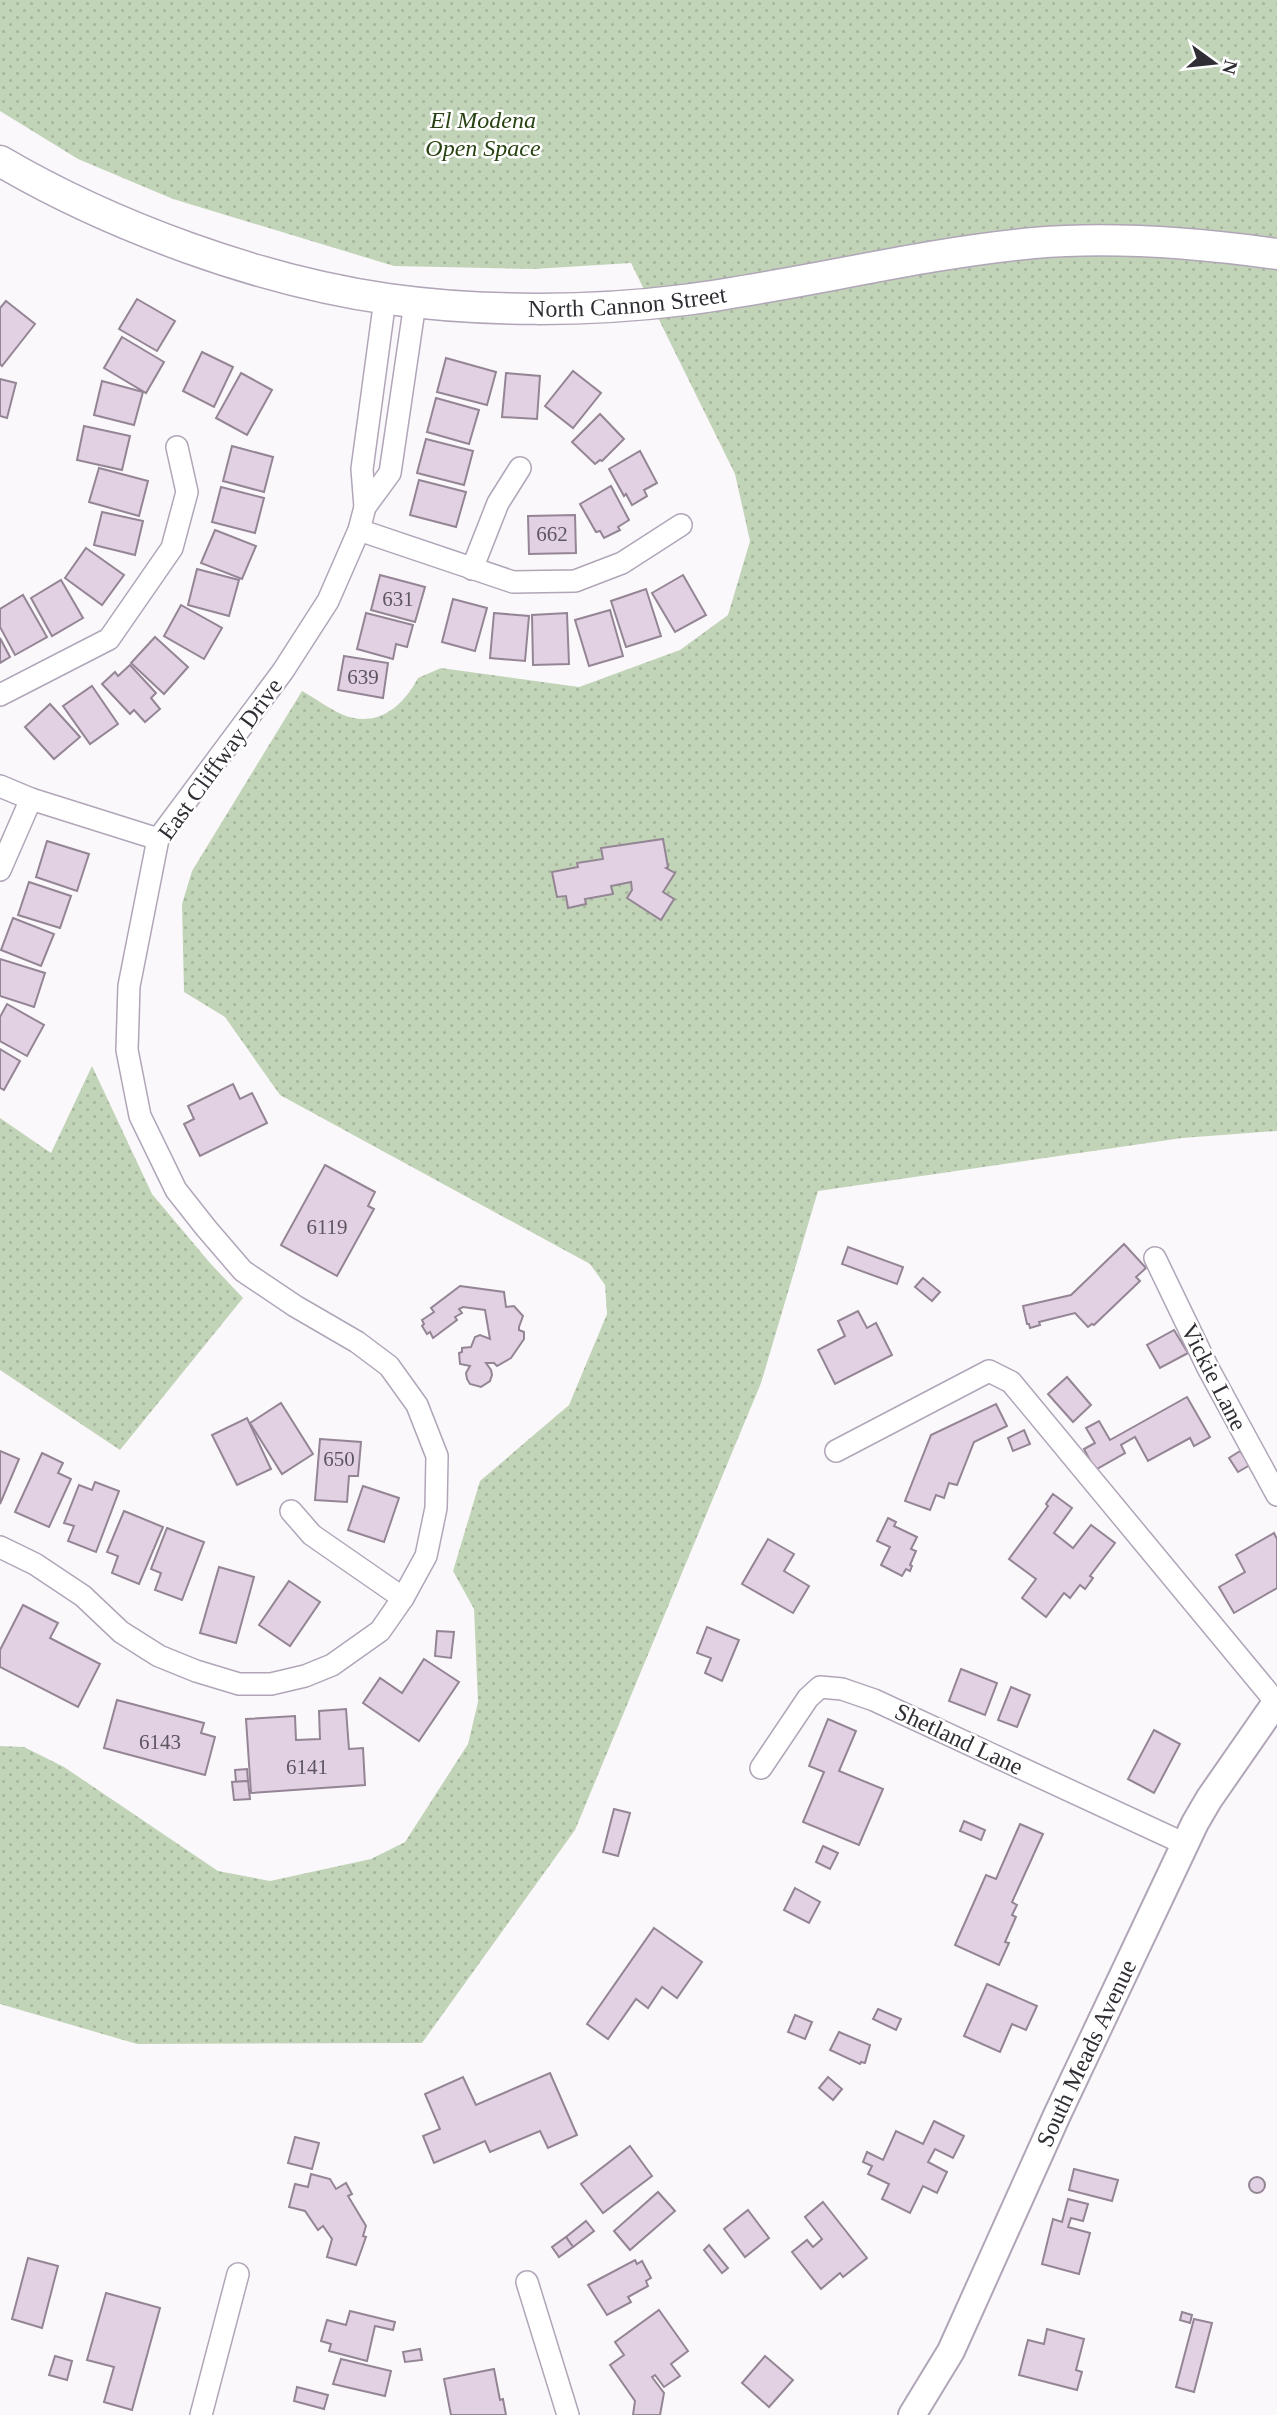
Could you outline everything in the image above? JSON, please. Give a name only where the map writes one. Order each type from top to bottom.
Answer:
[{"type":"main road","name":"North Cannon Street","points":[[0,160],[89,208],[149,233],[221,258],[291,279],[415,303],[535,308],[681,300],[962,252],[1079,240],[1165,243],[1277,254]]},
{"type":"street","name":"East Cliffway Drive","points":[[366,507],[362,468],[385,299]]},
{"type":"street","name":"East Cliffway Drive","points":[[0,1547],[35,1564],[83,1596],[121,1632],[159,1656],[239,1684],[271,1684],[304,1676],[332,1665],[380,1631],[403,1598],[426,1556],[436,1508],[437,1456],[417,1405],[389,1366],[243,1271],[176,1190],[141,1116],[127,1049],[129,986],[158,839],[284,671],[328,601],[359,530],[366,507],[390,472],[415,303]]},
{"type":"street","points":[[0,695],[109,639],[172,548],[187,492],[177,447]]},
{"type":"street","points":[[472,569],[498,503],[520,468]]},
{"type":"street","points":[[359,530],[513,582],[575,581],[622,563],[681,525]]},
{"type":"street","points":[[0,786],[31,799],[158,839]]},
{"type":"street","points":[[0,870],[31,799]]},
{"type":"street","name":"Vickie Lane","points":[[1155,1258],[1208,1368],[1277,1495]]},
{"type":"street","points":[[836,1451],[989,1371],[1011,1382],[1277,1701]]},
{"type":"street","points":[[291,1511],[312,1535],[403,1598]]},
{"type":"street","name":"Shetland Lane","points":[[761,1768],[808,1699],[820,1687],[842,1689],[874,1700],[1185,1844]]},
{"type":"street","name":"South Meads Avenue","points":[[917,2414],[951,2351],[1063,2101],[1185,1844],[1209,1799],[1277,1701]]},
{"type":"street","points":[[201,2415],[238,2274]]},
{"type":"street","points":[[527,2282],[568,2415]]},
{"type":"green space","name":"El Modena Open Space","points":[[0,0],[1277,0],[1277,1131],[1182,1138],[818,1191],[761,1383],[575,1830],[422,2043],[137,2044],[0,2004],[0,1746],[24,1747],[64,1767],[218,1871],[270,1881],[371,1859],[405,1842],[468,1744],[478,1702],[474,1609],[453,1571],[480,1481],[569,1405],[607,1314],[605,1285],[590,1264],[280,1095],[225,1017],[184,992],[182,904],[192,871],[302,691],[341,714],[366,719],[387,713],[396,707],[418,678],[441,668],[579,687],[680,650],[728,615],[750,541],[735,474],[631,263],[534,269],[394,266],[173,199],[78,159],[0,111]]},
{"type":"green space","points":[[92,1066],[152,1194],[243,1298],[120,1450],[0,1370],[0,1118],[51,1153]]},
{"type":"building","points":[[137,299],[175,321],[157,351],[119,329]]},
{"type":"building","points":[[6,301],[35,324],[2,366],[0,308]]},
{"type":"building","points":[[122,337],[164,362],[146,393],[104,368]]},
{"type":"building","points":[[202,352],[233,367],[214,407],[183,391]]},
{"type":"building","points":[[446,358],[496,372],[487,405],[437,392]]},
{"type":"building","points":[[573,371],[601,393],[573,428],[545,406]]},
{"type":"building","points":[[241,373],[272,390],[247,435],[216,418]]},
{"type":"building","points":[[506,373],[540,376],[537,419],[502,417]]},
{"type":"building","points":[[0,379],[16,383],[7,418],[0,416]]},
{"type":"building","points":[[102,381],[143,392],[134,425],[94,415]]},
{"type":"building","points":[[436,398],[479,410],[469,444],[427,432]]},
{"type":"building","points":[[600,414],[624,439],[602,461],[595,464],[572,442]]},
{"type":"building","points":[[84,426],[130,436],[122,470],[77,460]]},
{"type":"building","points":[[426,439],[473,451],[464,485],[417,473]]},
{"type":"building","points":[[232,446],[273,457],[264,492],[223,481]]},
{"type":"building","points":[[640,451],[657,483],[644,490],[647,496],[632,505],[609,469]]},
{"type":"building","points":[[99,468],[148,481],[139,516],[89,502]]},
{"type":"building","points":[[419,480],[466,492],[456,527],[410,515]]},
{"type":"building","points":[[611,486],[629,520],[618,527],[620,530],[604,538],[600,531],[596,532],[580,504]]},
{"type":"building","points":[[221,487],[264,498],[255,533],[212,522]]},
{"type":"building","points":[[102,512],[143,521],[135,555],[94,545]]},
{"type":"building","points":[[575,515],[576,553],[529,554],[528,516]]},
{"type":"building","points":[[215,530],[256,546],[242,579],[201,563]]},
{"type":"building","points":[[86,548],[124,575],[102,605],[65,578]]},
{"type":"building","points":[[197,569],[239,580],[229,616],[188,605]]},
{"type":"building","points":[[380,575],[425,587],[415,622],[371,610]]},
{"type":"building","points":[[683,575],[706,615],[675,632],[652,593]]},
{"type":"building","points":[[61,580],[83,618],[52,636],[31,598]]},
{"type":"building","points":[[646,589],[661,636],[626,647],[611,601]]},
{"type":"building","points":[[23,595],[47,637],[15,655],[0,627],[0,609]]},
{"type":"building","points":[[453,599],[487,608],[475,651],[442,642]]},
{"type":"building","points":[[181,605],[222,628],[204,659],[164,636]]},
{"type":"building","points":[[610,610],[623,656],[589,666],[575,620]]},
{"type":"building","points":[[366,613],[413,625],[407,647],[396,644],[393,659],[357,649]]},
{"type":"building","points":[[494,613],[529,616],[525,661],[490,658]]},
{"type":"building","points":[[567,613],[569,664],[533,665],[532,615]]},
{"type":"building","points":[[155,637],[188,667],[164,694],[131,663]]},
{"type":"building","points":[[0,638],[10,657],[0,663]]},
{"type":"building","points":[[344,656],[388,663],[383,698],[338,690]]},
{"type":"building","points":[[130,665],[156,693],[151,698],[160,709],[145,722],[134,710],[130,714],[102,684],[115,672],[118,676]]},
{"type":"building","points":[[92,686],[118,724],[90,744],[63,706]]},
{"type":"building","points":[[50,704],[80,737],[54,759],[25,727]]},
{"type":"building","points":[[663,839],[666,868],[675,873],[663,892],[674,899],[661,920],[627,898],[632,890],[631,882],[611,886],[613,894],[585,899],[586,904],[568,908],[566,896],[557,897],[552,872],[578,867],[577,863],[603,859],[601,848]]},
{"type":"building","points":[[47,841],[89,854],[77,891],[36,877]]},
{"type":"building","points":[[29,882],[71,896],[60,928],[18,915]]},
{"type":"building","points":[[13,918],[54,934],[41,966],[1,950]]},
{"type":"building","points":[[0,959],[45,973],[34,1007],[0,996]]},
{"type":"building","points":[[7,1004],[44,1025],[27,1056],[0,1041],[0,1017]]},
{"type":"building","points":[[0,1049],[20,1061],[4,1090],[0,1088]]},
{"type":"building","points":[[233,1084],[240,1099],[252,1093],[267,1123],[200,1156],[184,1124],[194,1119],[188,1106]]},
{"type":"building","points":[[325,1165],[375,1192],[368,1206],[374,1209],[337,1276],[281,1245]]},
{"type":"building","points":[[1124,1244],[1146,1268],[1136,1277],[1140,1281],[1094,1325],[1088,1327],[1075,1313],[1039,1322],[1040,1325],[1030,1328],[1023,1306],[1071,1295]]},
{"type":"building","points":[[848,1247],[903,1267],[897,1284],[842,1264]]},
{"type":"building","points":[[923,1278],[940,1292],[932,1301],[915,1287]]},
{"type":"building","points":[[460,1286],[504,1292],[506,1307],[514,1306],[523,1316],[519,1330],[524,1332],[524,1339],[511,1358],[497,1366],[494,1363],[486,1363],[492,1375],[490,1381],[481,1387],[470,1384],[466,1373],[470,1366],[460,1364],[459,1353],[462,1348],[471,1347],[475,1337],[480,1335],[490,1339],[485,1310],[463,1307],[459,1309],[462,1313],[455,1317],[457,1320],[433,1338],[422,1326],[422,1320],[434,1312],[431,1308]]},
{"type":"building","points":[[858,1311],[867,1328],[876,1323],[892,1355],[835,1384],[818,1350],[845,1336],[838,1321]]},
{"type":"building","points":[[1174,1330],[1188,1353],[1160,1368],[1147,1345]]},
{"type":"building","points":[[1067,1377],[1091,1405],[1073,1422],[1048,1394]]},
{"type":"building","points":[[1187,1397],[1210,1437],[1194,1446],[1190,1438],[1148,1461],[1135,1437],[1121,1445],[1125,1453],[1095,1470],[1084,1449],[1095,1443],[1086,1428],[1099,1421],[1110,1440]]},
{"type":"building","points":[[281,1403],[313,1454],[282,1474],[250,1423]]},
{"type":"building","points":[[996,1404],[1007,1426],[974,1442],[957,1485],[949,1483],[944,1498],[936,1495],[930,1510],[905,1501],[931,1435]]},
{"type":"building","points":[[247,1418],[271,1469],[237,1485],[212,1435]]},
{"type":"building","points":[[1024,1430],[1030,1444],[1013,1451],[1008,1438]]},
{"type":"building","points":[[320,1439],[361,1442],[358,1476],[349,1476],[347,1502],[315,1500]]},
{"type":"building","points":[[0,1451],[19,1459],[0,1504]]},
{"type":"building","points":[[1240,1451],[1250,1465],[1238,1472],[1229,1458]]},
{"type":"building","points":[[42,1453],[63,1463],[58,1473],[71,1479],[49,1527],[15,1512]]},
{"type":"building","points":[[95,1482],[119,1491],[96,1552],[68,1541],[74,1526],[64,1523],[79,1485],[92,1490]]},
{"type":"building","points":[[363,1486],[399,1498],[384,1542],[348,1530]]},
{"type":"building","points":[[1053,1494],[1072,1508],[1054,1533],[1073,1548],[1091,1525],[1115,1543],[1090,1576],[1093,1578],[1085,1589],[1080,1585],[1070,1598],[1064,1593],[1046,1617],[1022,1598],[1036,1579],[1009,1559],[1048,1506],[1046,1504]]},
{"type":"building","points":[[124,1511],[163,1527],[139,1584],[112,1573],[118,1556],[107,1552]]},
{"type":"building","points":[[888,1518],[896,1522],[894,1526],[917,1537],[911,1549],[916,1551],[910,1565],[912,1566],[910,1571],[906,1569],[902,1576],[881,1565],[890,1547],[877,1541]]},
{"type":"building","points":[[167,1528],[204,1542],[182,1600],[155,1590],[161,1573],[151,1569]]},
{"type":"building","points":[[1274,1533],[1277,1539],[1277,1588],[1234,1613],[1219,1587],[1245,1572],[1236,1555]]},
{"type":"building","points":[[768,1539],[794,1554],[784,1571],[809,1586],[793,1613],[742,1584]]},
{"type":"building","points":[[219,1567],[254,1577],[236,1643],[200,1633]]},
{"type":"building","points":[[289,1581],[320,1602],[290,1646],[259,1625]]},
{"type":"building","points":[[23,1605],[58,1623],[50,1638],[100,1664],[78,1707],[0,1667],[0,1650]]},
{"type":"building","points":[[707,1627],[739,1640],[722,1681],[705,1673],[711,1658],[697,1653]]},
{"type":"building","points":[[437,1631],[454,1632],[451,1658],[435,1656]]},
{"type":"building","points":[[424,1659],[459,1682],[419,1741],[363,1703],[380,1678],[402,1693]]},
{"type":"building","points":[[961,1669],[997,1683],[985,1715],[949,1701]]},
{"type":"building","points":[[1011,1687],[1030,1695],[1017,1727],[998,1720]]},
{"type":"building","points":[[117,1700],[204,1723],[201,1733],[215,1737],[205,1775],[104,1748]]},
{"type":"building","points":[[346,1709],[349,1749],[363,1748],[365,1785],[251,1793],[246,1719],[295,1716],[296,1740],[320,1739],[319,1711]]},
{"type":"building","points":[[828,1719],[856,1731],[839,1771],[883,1789],[859,1845],[803,1822],[824,1772],[809,1766]]},
{"type":"building","points":[[1154,1730],[1180,1744],[1154,1793],[1128,1779]]},
{"type":"building","points":[[247,1769],[248,1781],[236,1782],[235,1770]]},
{"type":"building","points":[[248,1781],[250,1799],[234,1800],[232,1782]]},
{"type":"building","points":[[614,1809],[630,1813],[618,1856],[603,1852]]},
{"type":"building","points":[[964,1821],[985,1830],[981,1840],[960,1831]]},
{"type":"building","points":[[1020,1824],[1043,1834],[1012,1902],[1017,1905],[1012,1915],[1016,1917],[999,1965],[955,1945],[986,1875],[996,1879]]},
{"type":"building","points":[[823,1846],[838,1853],[830,1869],[816,1862]]},
{"type":"building","points":[[795,1888],[820,1902],[809,1923],[784,1910]]},
{"type":"building","points":[[654,1928],[702,1962],[677,1998],[662,1987],[648,2008],[636,1999],[608,2039],[587,2024]]},
{"type":"building","points":[[987,1984],[1037,2006],[1026,2030],[1012,2024],[1000,2052],[964,2036]]},
{"type":"building","points":[[878,2009],[901,2019],[896,2030],[873,2019]]},
{"type":"building","points":[[795,2015],[812,2022],[805,2039],[788,2032]]},
{"type":"building","points":[[839,2032],[870,2045],[865,2063],[860,2064],[830,2050]]},
{"type":"building","points":[[550,2073],[577,2135],[548,2148],[540,2131],[490,2152],[485,2141],[434,2163],[423,2136],[440,2129],[425,2094],[463,2077],[476,2105]]},
{"type":"building","points":[[828,2077],[842,2089],[833,2100],[819,2088]]},
{"type":"building","points":[[934,2121],[964,2136],[953,2158],[935,2149],[928,2162],[947,2172],[937,2193],[923,2186],[910,2213],[882,2199],[889,2184],[868,2174],[872,2166],[863,2162],[867,2152],[883,2160],[896,2131],[923,2144]]},
{"type":"building","points":[[295,2137],[319,2143],[312,2169],[288,2163]]},
{"type":"building","points":[[630,2146],[652,2176],[603,2213],[581,2184]]},
{"type":"building","points":[[1074,2169],[1118,2180],[1112,2201],[1069,2190]]},
{"type":"building","points":[[311,2174],[330,2179],[336,2189],[346,2183],[352,2194],[348,2196],[366,2226],[363,2236],[366,2237],[356,2265],[327,2257],[332,2239],[323,2226],[318,2230],[305,2211],[289,2207],[295,2184],[308,2187]]},
{"type":"building","points":[[1257,2177],[1263,2179],[1263,2191],[1257,2193],[1251,2191],[1249,2185],[1251,2179]]},
{"type":"building","points":[[658,2192],[675,2211],[630,2250],[614,2231]]},
{"type":"building","points":[[1068,2199],[1088,2204],[1083,2221],[1071,2218],[1068,2227],[1090,2233],[1079,2274],[1042,2264],[1053,2219],[1062,2222]]},
{"type":"building","points":[[823,2202],[867,2258],[843,2277],[840,2273],[821,2289],[792,2252],[807,2240],[813,2247],[822,2239],[805,2217]]},
{"type":"building","points":[[748,2210],[769,2238],[745,2257],[724,2229]]},
{"type":"building","points":[[586,2221],[594,2231],[573,2247],[566,2237]]},
{"type":"building","points":[[566,2237],[573,2247],[559,2257],[552,2247]]},
{"type":"building","points":[[709,2245],[728,2268],[722,2273],[704,2250]]},
{"type":"building","points":[[28,2258],[58,2266],[42,2328],[12,2319]]},
{"type":"building","points":[[635,2260],[637,2264],[642,2261],[651,2278],[646,2281],[648,2286],[628,2297],[631,2302],[607,2315],[588,2285]]},
{"type":"building","points":[[106,2293],[160,2308],[132,2410],[104,2402],[114,2367],[87,2360]]},
{"type":"building","points":[[659,2310],[688,2351],[671,2364],[680,2376],[664,2387],[655,2375],[652,2377],[664,2393],[660,2415],[633,2415],[635,2401],[610,2365],[624,2355],[615,2342]]},
{"type":"building","points":[[350,2311],[395,2322],[393,2330],[375,2326],[367,2361],[329,2351],[331,2344],[321,2341],[327,2320],[346,2325]]},
{"type":"building","points":[[1182,2312],[1192,2315],[1190,2323],[1180,2320]]},
{"type":"building","points":[[1194,2319],[1212,2323],[1194,2392],[1176,2387]]},
{"type":"building","points":[[1047,2329],[1084,2339],[1076,2370],[1082,2372],[1077,2390],[1019,2375],[1028,2340],[1044,2344]]},
{"type":"building","points":[[420,2349],[422,2360],[405,2362],[403,2352]]},
{"type":"building","points":[[55,2356],[72,2361],[67,2380],[49,2375]]},
{"type":"building","points":[[765,2356],[793,2380],[769,2407],[742,2383]]},
{"type":"building","points":[[341,2359],[391,2371],[385,2396],[333,2384]]},
{"type":"building","points":[[494,2369],[506,2415],[451,2415],[444,2379]]},
{"type":"building","points":[[297,2387],[328,2395],[324,2409],[294,2401]]}]
